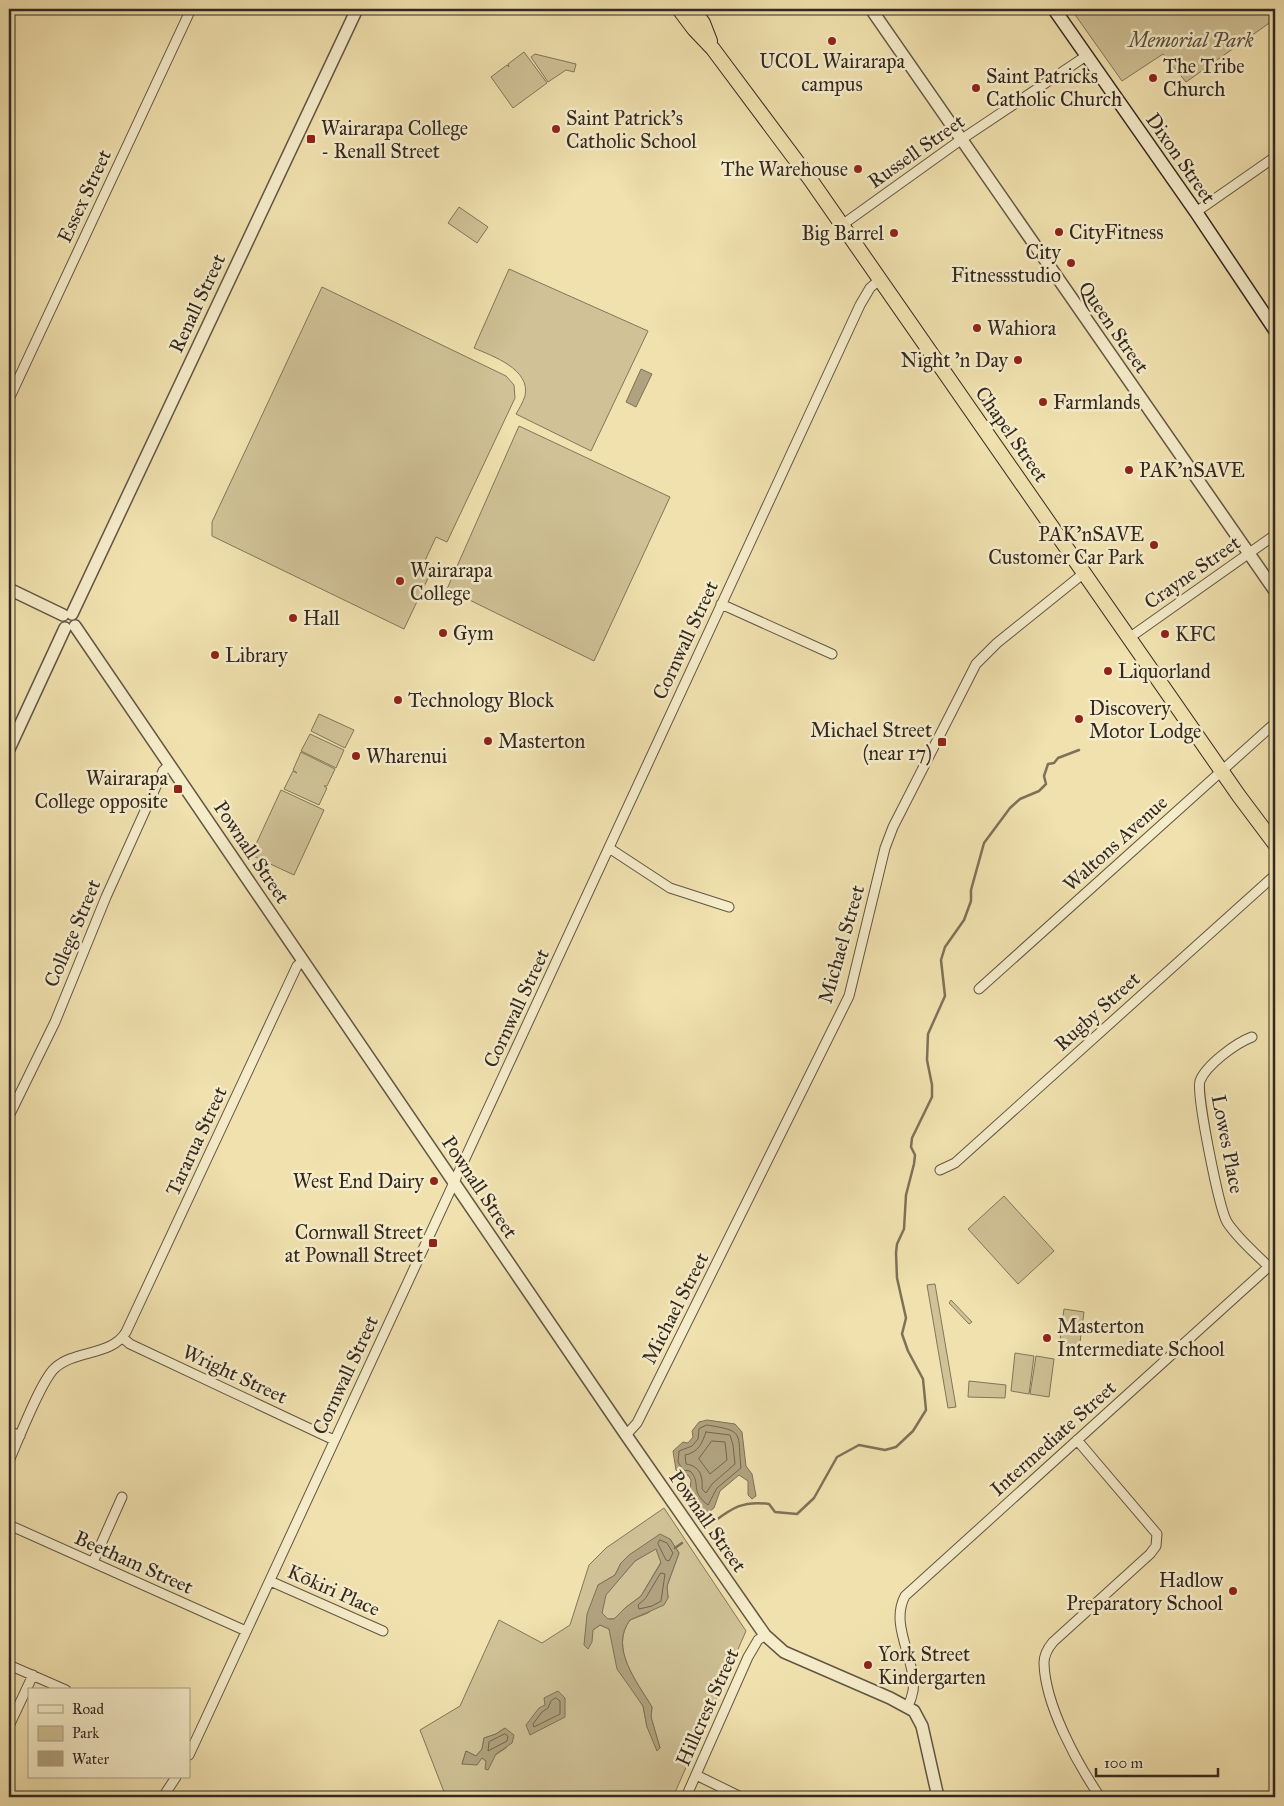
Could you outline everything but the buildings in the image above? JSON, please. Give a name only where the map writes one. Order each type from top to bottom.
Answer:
[{"type":"highway","name":"Chapel Street","points":[[679,9],[694,29],[713,48],[842,225],[1129,638],[1275,844]]},
{"type":"highway","name":"Chapel Street","points":[[693,9],[703,24],[713,48]]},
{"type":"main road","name":"Dixon Street","points":[[1054,9],[1196,212],[1275,330]]},
{"type":"street","name":"Essex Street","points":[[9,398],[191,9]]},
{"type":"street","name":"Renall Street","points":[[67,614],[357,9]]},
{"type":"street","name":"Queen Street","points":[[871,9],[1275,592]]},
{"type":"street","name":"Russell Street","points":[[842,225],[962,139],[1086,56]]},
{"type":"street","points":[[1196,212],[1275,157]]},
{"type":"street","name":"Cornwall Street","points":[[190,1750],[270,1581],[860,304],[870,288],[880,280]]},
{"type":"street","name":"Crayne Street","points":[[1129,638],[1275,535]]},
{"type":"street","name":"Michael Street","points":[[626,1435],[637,1423],[650,1398],[848,996],[885,848],[976,664],[996,643],[1084,573]]},
{"type":"street","points":[[9,589],[67,614],[60,622],[70,627],[9,749]]},
{"type":"street","points":[[721,604],[832,654]]},
{"type":"street","name":"Pownall Street","points":[[70,627],[169,766],[626,1435],[765,1635],[776,1646],[790,1655],[908,1706]]},
{"type":"street","name":"Waltons Avenue","points":[[980,989],[1275,721]]},
{"type":"street","name":"College Street","points":[[9,1116],[55,1022],[106,896],[162,772],[169,766]]},
{"type":"street","points":[[609,848],[670,888],[729,907]]},
{"type":"street","name":"Rugby Street","points":[[940,1170],[954,1163],[1275,875]]},
{"type":"street","name":"Tararua Street","points":[[123,1338],[297,966],[303,961]]},
{"type":"street","name":"Lowes Place","points":[[1252,1037],[1236,1045],[1205,1072],[1201,1080],[1199,1093],[1223,1212],[1235,1231],[1272,1264]]},
{"type":"street","name":"Intermediate Street","points":[[908,1706],[913,1692],[912,1676],[900,1620],[901,1603],[911,1590],[1272,1264]]},
{"type":"street","points":[[9,1461],[46,1380],[56,1366],[116,1343],[123,1338]]},
{"type":"street","name":"Wright Street","points":[[123,1338],[130,1344],[334,1440]]},
{"type":"street","points":[[9,1431],[20,1436]]},
{"type":"street","points":[[1077,1440],[1156,1534],[1156,1546],[1150,1554],[1053,1642],[1046,1652],[1044,1663],[1054,1711],[1074,1752],[1100,1797]]},
{"type":"street","points":[[93,1562],[122,1497]]},
{"type":"street","name":"Beetham Street","points":[[9,1524],[246,1631]]},
{"type":"street","name":"Kōkiri Place","points":[[270,1581],[383,1632]]},
{"type":"street","name":"Hillcrest Street","points":[[686,1797],[748,1658],[758,1640],[765,1635]]},
{"type":"street","points":[[9,1664],[62,1688]]},
{"type":"street","points":[[9,1726],[33,1675]]},
{"type":"street","points":[[908,1706],[914,1711],[922,1726],[938,1797]]},
{"type":"street","points":[[696,1774],[741,1797]]},
{"type":"street","points":[[164,1797],[175,1778]]},
{"type":"green space","name":"Memorial Park","points":[[1071,9],[1275,9],[1275,19],[1186,82],[1163,54],[1122,81]]},
{"type":"green space","points":[[524,52],[547,83],[513,108],[491,77],[507,65],[509,67],[508,64]]},
{"type":"green space","points":[[535,54],[576,64],[574,72],[566,70],[548,82],[531,57]]},
{"type":"green space","points":[[459,207],[488,227],[477,243],[448,223]]},
{"type":"green space","points":[[509,269],[648,331],[591,451],[516,414],[525,396],[522,378],[516,371],[500,360],[474,348]]},
{"type":"green space","points":[[322,287],[506,376],[514,385],[515,398],[447,542],[436,537],[421,569],[430,574],[404,629],[212,536],[212,522]]},
{"type":"green space","points":[[519,426],[670,497],[594,661],[447,589]]},
{"type":"green space","points":[[319,714],[354,730],[345,748],[311,731]]},
{"type":"green space","points":[[310,734],[344,750],[336,768],[301,751]]},
{"type":"green space","points":[[301,752],[335,769],[327,786],[324,786],[327,788],[319,805],[284,789],[293,771],[297,773],[293,770]]},
{"type":"green space","points":[[281,790],[324,810],[294,875],[251,855]]},
{"type":"green space","points":[[1004,1196],[1054,1251],[1018,1284],[968,1229]]},
{"type":"green space","points":[[935,1284],[956,1407],[948,1408],[927,1285]]},
{"type":"green space","points":[[951,1300],[972,1322],[969,1324],[949,1303]]},
{"type":"green space","points":[[1064,1309],[1084,1312],[1079,1350],[1059,1348]]},
{"type":"green space","points":[[1015,1353],[1034,1356],[1029,1394],[1011,1391]]},
{"type":"green space","points":[[1036,1356],[1054,1359],[1049,1397],[1030,1394]]},
{"type":"green space","points":[[969,1381],[1006,1385],[1005,1398],[968,1397]]},
{"type":"green space","points":[[664,1508],[746,1631],[673,1797],[446,1797],[420,1730],[460,1706],[499,1620],[542,1643],[570,1625],[589,1565],[606,1548]],"holes":[[[670,1539],[679,1553],[667,1586],[668,1598],[648,1613],[630,1620],[624,1631],[622,1642],[633,1676],[652,1707],[651,1717],[660,1748],[647,1727],[643,1706],[631,1687],[609,1629],[600,1625],[593,1630],[598,1585],[615,1575],[621,1563]],[[505,1728],[506,1748],[486,1761],[482,1758],[462,1764],[466,1751],[476,1756],[482,1749],[484,1738],[496,1734]]]},
{"type":"green space","points":[[656,1548],[661,1562],[641,1596],[614,1619],[608,1619],[602,1613],[605,1595],[635,1561]]},
{"type":"water","points":[[641,369],[652,374],[636,407],[626,402]]},
{"type":"water","points":[[707,1420],[735,1424],[742,1432],[746,1466],[752,1474],[756,1496],[752,1499],[748,1495],[748,1481],[739,1475],[720,1491],[714,1508],[709,1512],[703,1512],[690,1490],[691,1480],[688,1475],[682,1476],[676,1470],[673,1451],[683,1442],[688,1443],[693,1437],[692,1431],[699,1422]]},
{"type":"water","points":[[660,1534],[670,1539],[679,1553],[667,1586],[668,1598],[664,1605],[630,1620],[624,1631],[622,1642],[633,1676],[652,1707],[651,1717],[660,1748],[657,1751],[647,1727],[643,1706],[617,1669],[609,1629],[600,1625],[593,1630],[592,1642],[588,1649],[584,1645],[587,1614],[598,1585],[615,1575],[621,1563],[629,1555]],"holes":[[[656,1549],[661,1563],[641,1596],[614,1619],[608,1619],[602,1613],[606,1595],[635,1561]]]},
{"type":"water","points":[[558,1691],[565,1698],[565,1717],[530,1735],[526,1725],[539,1708],[545,1705],[544,1698]]},
{"type":"water","points":[[505,1728],[514,1735],[512,1743],[496,1754],[488,1770],[485,1769],[486,1761],[482,1758],[477,1765],[462,1764],[466,1751],[476,1756],[482,1749],[484,1738],[496,1734]]},
{"type":"waterway","points":[[708,1526],[729,1511],[750,1504],[769,1504],[775,1512],[797,1514],[814,1498],[837,1457],[859,1445],[885,1450],[896,1447],[913,1431],[926,1410],[923,1379],[908,1351],[902,1334],[906,1318],[897,1278],[896,1253],[897,1244],[904,1229],[906,1195],[914,1164],[915,1155],[911,1147],[912,1138],[932,1097],[932,1085],[927,1060],[928,1034],[945,996],[941,960],[945,947],[964,920],[971,901],[971,890],[984,843],[1010,808],[1020,799],[1039,791],[1046,784],[1044,776],[1048,764],[1054,763],[1058,758],[1079,750]]},
{"type":"waterway","points":[[675,1548],[682,1543]]},
{"type":"place","name":"UCOL Wairarapa campus","points":[[832,41]]},
{"type":"place","name":"The Tribe Church","points":[[1153,78]]},
{"type":"place","name":"Saint Patricks Catholic Church","points":[[976,88]]},
{"type":"place","name":"Saint Patrick's Catholic School","points":[[556,129]]},
{"type":"place","name":"Wairarapa College - Renall Street","points":[[311,139]]},
{"type":"place","name":"The Warehouse","points":[[858,169]]},
{"type":"place","name":"CityFitness","points":[[1059,232]]},
{"type":"place","name":"Big Barrel","points":[[894,233]]},
{"type":"place","name":"City Fitnessstudio","points":[[1071,263]]},
{"type":"place","name":"Wahiora","points":[[977,328]]},
{"type":"place","name":"Night 'n Day","points":[[1018,360]]},
{"type":"place","name":"Farmlands","points":[[1043,402]]},
{"type":"place","name":"PAK'nSAVE","points":[[1129,470]]},
{"type":"place","name":"PAK'nSAVE Customer Car Park","points":[[1154,545]]},
{"type":"place","name":"Wairarapa College","points":[[400,581]]},
{"type":"place","name":"Hall","points":[[293,618]]},
{"type":"place","name":"Gym","points":[[443,633]]},
{"type":"place","name":"KFC","points":[[1165,634]]},
{"type":"place","name":"Library","points":[[215,655]]},
{"type":"place","name":"Liquorland","points":[[1108,671]]},
{"type":"place","name":"Technology Block","points":[[398,700]]},
{"type":"place","name":"Discovery Motor Lodge","points":[[1079,719]]},
{"type":"place","name":"Masterton","points":[[488,741]]},
{"type":"place","name":"Michael Street (near 17)","points":[[942,742]]},
{"type":"place","name":"Wharenui","points":[[356,756]]},
{"type":"place","name":"Wairarapa College opposite","points":[[178,789]]},
{"type":"place","name":"West End Dairy","points":[[434,1181]]},
{"type":"place","name":"Cornwall Street at Pownall Street","points":[[433,1243]]},
{"type":"place","name":"Masterton Intermediate School","points":[[1047,1338]]},
{"type":"place","name":"Hadlow Preparatory School","points":[[1233,1591]]},
{"type":"place","name":"York Street Kindergarten","points":[[868,1665]]}]
